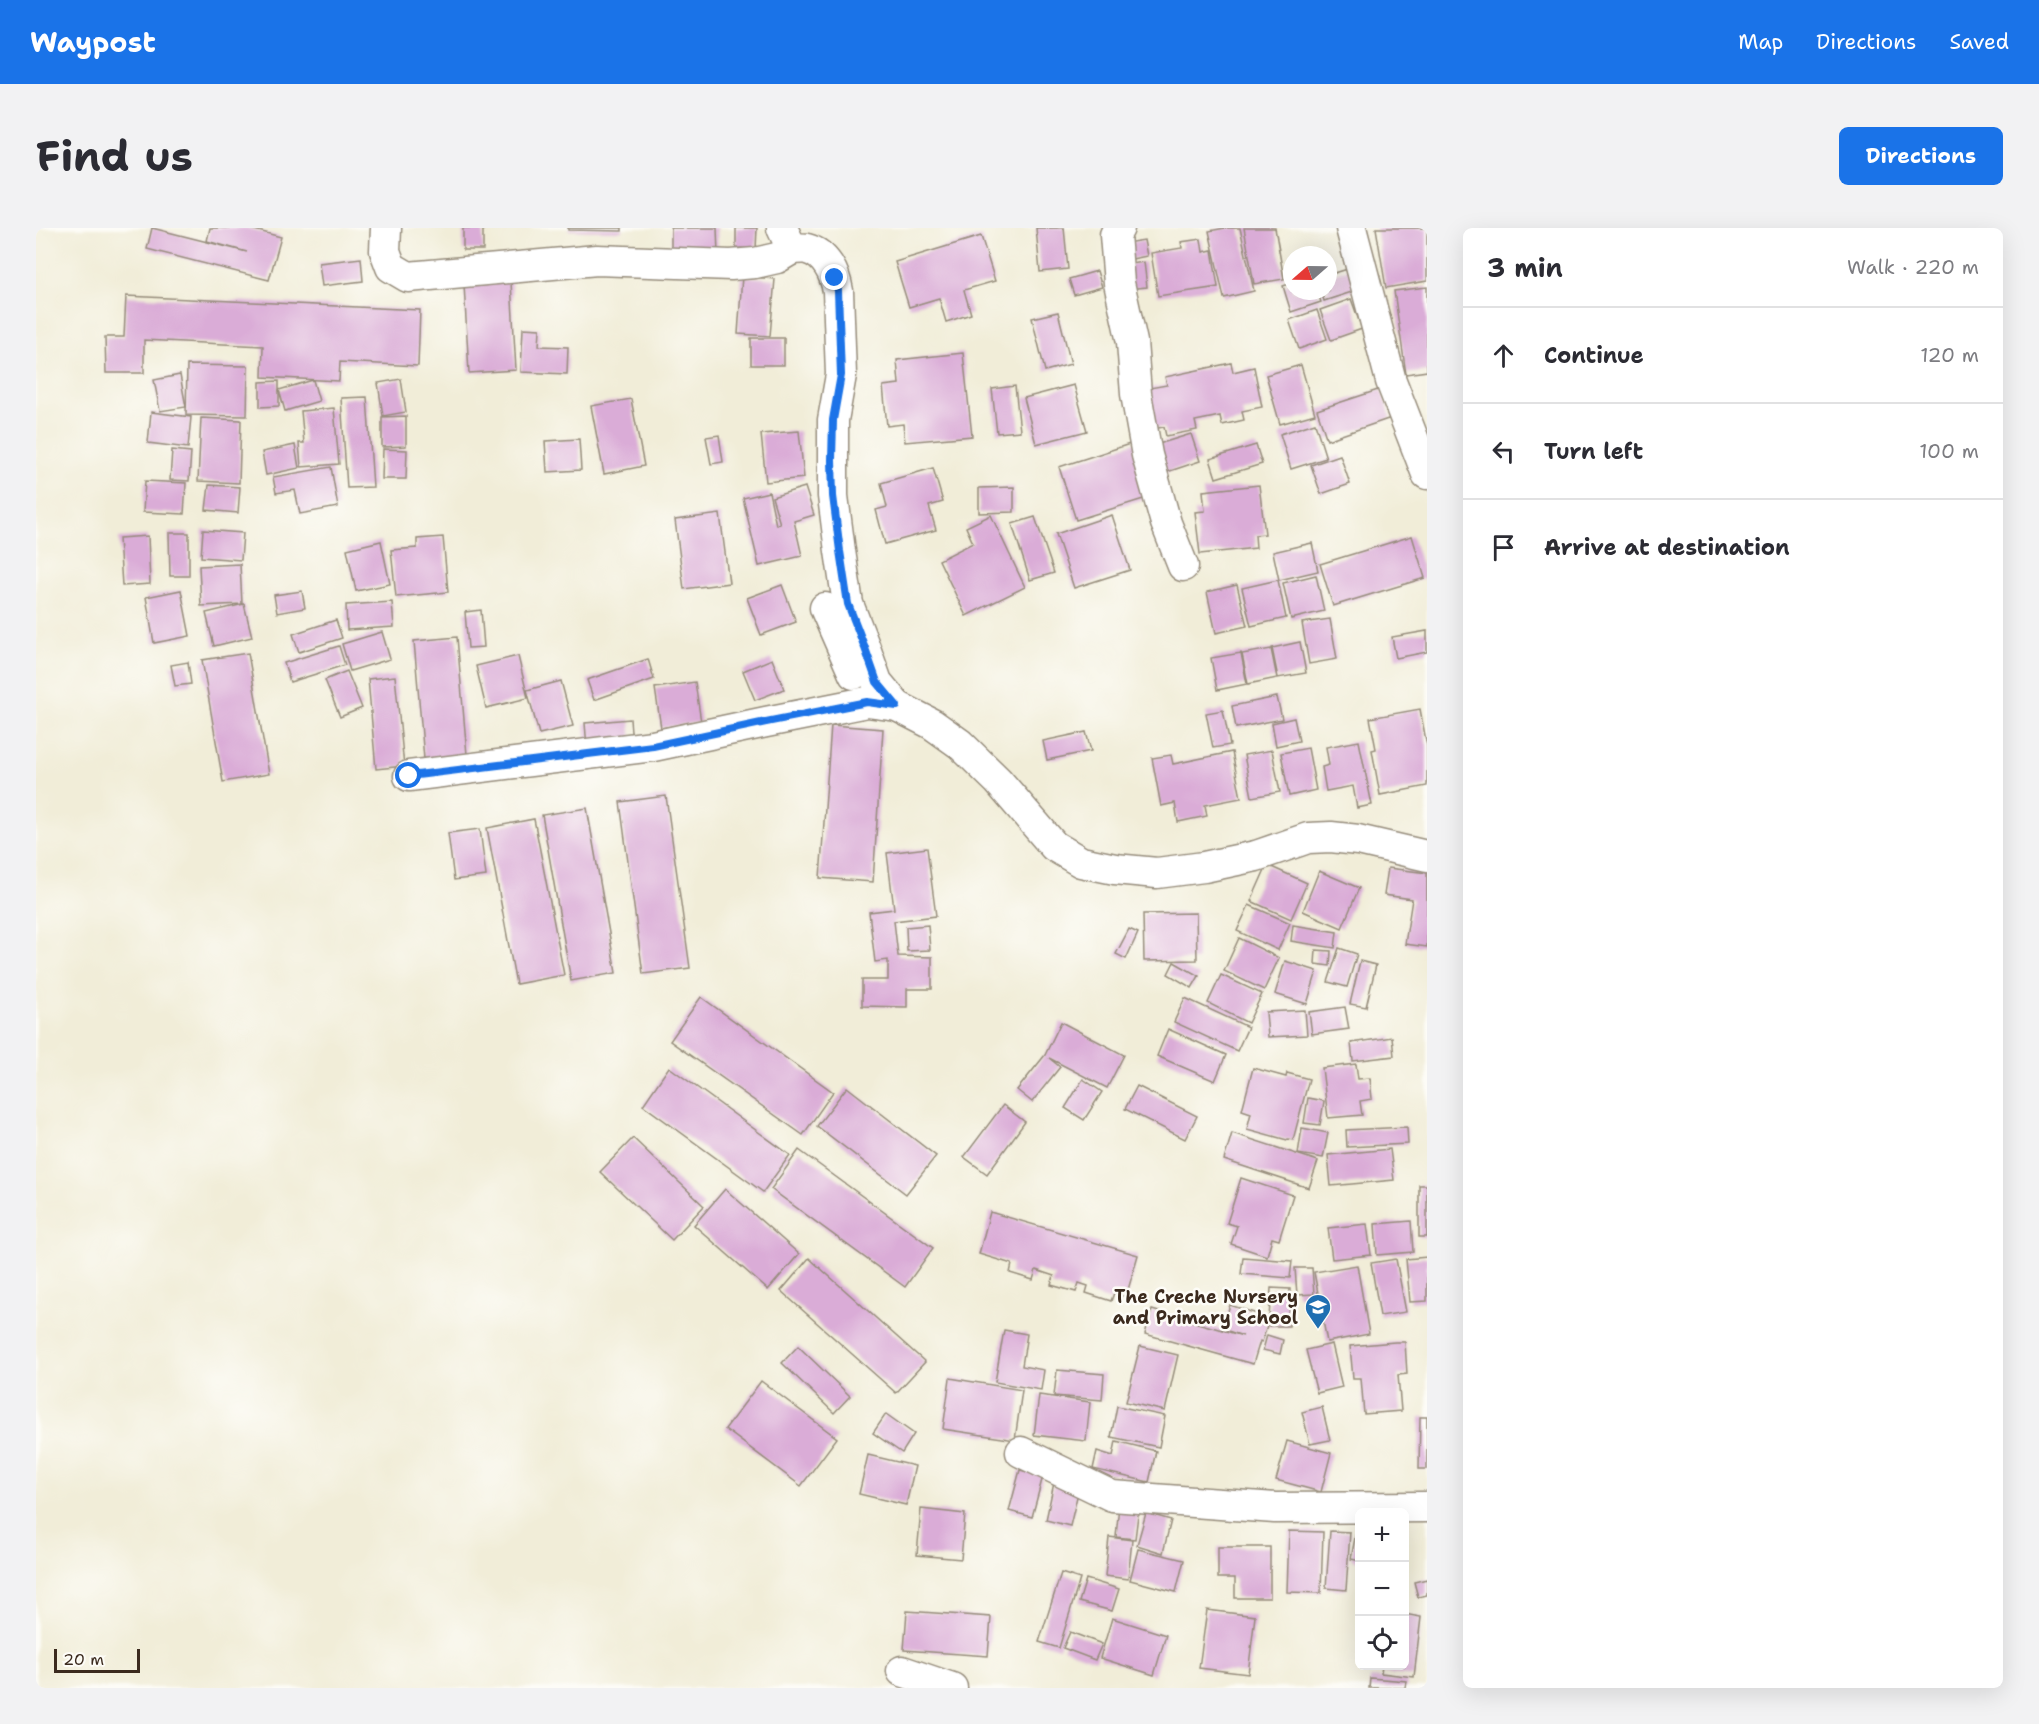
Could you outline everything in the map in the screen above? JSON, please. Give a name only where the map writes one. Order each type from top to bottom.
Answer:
[{"type":"street","points":[[386,228],[385,251],[391,267],[408,277],[597,260],[731,265],[755,263],[777,258],[787,239],[826,261],[835,278],[838,300],[841,375],[833,420],[833,496],[848,604],[877,682],[897,706]]},
{"type":"street","points":[[1119,228],[1115,235],[1119,283],[1132,342],[1136,394],[1147,455],[1166,523],[1183,566]]},
{"type":"street","points":[[1351,228],[1391,381],[1427,474]]},
{"type":"street","points":[[825,608],[867,702]]},
{"type":"street","points":[[409,776],[653,746],[867,702],[897,706],[932,724],[960,744],[998,781],[1054,846],[1081,862],[1115,869],[1157,873],[1204,867],[1256,856],[1308,838],[1331,837],[1358,840],[1427,856]]},
{"type":"street","points":[[1021,1452],[1112,1496],[1275,1508],[1427,1507]]},
{"type":"street","points":[[902,1671],[952,1688]]},
{"type":"building","points":[[152,228],[247,252],[207,241],[210,228],[247,228],[281,237],[269,280],[147,249]]},
{"type":"building","points":[[463,228],[483,228],[483,250],[463,250]]},
{"type":"building","points":[[568,228],[622,228],[622,231],[568,230]]},
{"type":"building","points":[[671,228],[717,228],[718,255],[671,255]]},
{"type":"building","points":[[736,228],[757,228],[756,249],[736,248]]},
{"type":"building","points":[[1036,228],[1064,228],[1068,269],[1040,272]]},
{"type":"building","points":[[1240,228],[1254,291],[1224,298],[1209,231]]},
{"type":"building","points":[[1244,228],[1275,228],[1283,279],[1254,284]]},
{"type":"building","points":[[1376,228],[1427,228],[1427,281],[1386,288]]},
{"type":"building","points":[[981,236],[995,281],[964,290],[971,314],[946,322],[939,298],[909,307],[895,262]]},
{"type":"building","points":[[1201,239],[1203,252],[1212,250],[1218,287],[1158,296],[1151,253],[1182,248],[1181,242]]},
{"type":"building","points":[[1144,240],[1147,256],[1122,261],[1119,244]]},
{"type":"building","points":[[361,258],[363,281],[322,286],[319,263]]},
{"type":"building","points":[[1144,262],[1147,287],[1127,289],[1124,265]]},
{"type":"building","points":[[1351,268],[1358,290],[1337,297],[1337,272]]},
{"type":"building","points":[[1097,271],[1102,287],[1074,295],[1069,279]]},
{"type":"building","points":[[742,276],[775,279],[770,336],[738,334]]},
{"type":"building","points":[[511,282],[516,370],[469,373],[464,284]]},
{"type":"building","points":[[1427,287],[1427,371],[1406,374],[1394,291]]},
{"type":"building","points":[[126,296],[420,310],[418,366],[340,362],[339,381],[262,377],[263,346],[144,340],[144,373],[106,373],[105,337],[124,337]]},
{"type":"building","points":[[1351,299],[1362,329],[1331,340],[1320,310]]},
{"type":"building","points":[[1287,300],[1320,300],[1321,302],[1291,312]]},
{"type":"building","points":[[1317,310],[1327,339],[1299,349],[1289,320]]},
{"type":"building","points":[[1058,312],[1071,364],[1045,371],[1032,318]]},
{"type":"building","points":[[523,328],[540,329],[539,346],[568,347],[567,374],[521,372]]},
{"type":"building","points":[[751,338],[784,338],[784,365],[751,365]]},
{"type":"building","points":[[963,353],[972,436],[905,442],[903,424],[887,426],[883,386],[899,384],[897,360]]},
{"type":"building","points":[[1231,363],[1233,372],[1254,367],[1262,407],[1242,411],[1244,420],[1222,425],[1220,416],[1195,421],[1197,430],[1166,436],[1164,427],[1152,429],[1144,389],[1167,385],[1165,377]]},
{"type":"building","points":[[187,365],[248,366],[247,416],[186,415]]},
{"type":"building","points":[[1301,365],[1315,414],[1280,424],[1266,375]]},
{"type":"building","points":[[180,375],[186,407],[160,411],[154,380]]},
{"type":"building","points":[[401,379],[406,412],[383,416],[378,383]]},
{"type":"building","points":[[313,380],[319,401],[285,411],[279,390]]},
{"type":"building","points":[[279,381],[279,406],[260,407],[260,382]]},
{"type":"building","points":[[1074,385],[1087,431],[1036,444],[1024,398]]},
{"type":"building","points":[[1015,386],[1020,431],[997,433],[992,389]]},
{"type":"building","points":[[1381,389],[1391,418],[1327,440],[1317,410]]},
{"type":"building","points":[[367,397],[373,487],[347,488],[341,398]]},
{"type":"building","points":[[631,399],[644,466],[604,474],[591,406]]},
{"type":"building","points":[[334,408],[339,464],[301,467],[299,443],[304,443],[301,411]]},
{"type":"building","points":[[151,412],[191,417],[188,448],[148,443]]},
{"type":"building","points":[[406,416],[406,446],[382,447],[382,417]]},
{"type":"building","points":[[201,418],[241,420],[239,483],[198,481]]},
{"type":"building","points":[[1315,423],[1326,458],[1291,469],[1280,434]]},
{"type":"building","points":[[799,431],[804,478],[766,482],[761,434]]},
{"type":"building","points":[[1191,434],[1200,461],[1158,475],[1149,447]]},
{"type":"building","points":[[719,435],[723,462],[711,464],[706,437]]},
{"type":"building","points":[[579,439],[581,470],[547,472],[545,441]]},
{"type":"building","points":[[1136,442],[1153,496],[1076,520],[1059,467]]},
{"type":"building","points":[[295,445],[299,468],[266,475],[262,452]]},
{"type":"building","points":[[1256,445],[1262,464],[1216,478],[1210,459]]},
{"type":"building","points":[[383,449],[407,450],[406,479],[382,479]]},
{"type":"building","points":[[172,450],[191,452],[189,481],[170,480]]},
{"type":"building","points":[[1340,455],[1350,484],[1321,494],[1311,465]]},
{"type":"building","points":[[331,467],[338,507],[300,514],[295,490],[276,493],[273,477]]},
{"type":"building","points":[[933,468],[943,502],[929,506],[936,530],[885,544],[876,510],[887,507],[881,483]]},
{"type":"building","points":[[145,481],[186,483],[184,514],[143,512]]},
{"type":"building","points":[[209,485],[240,487],[238,513],[206,510]]},
{"type":"building","points":[[1259,485],[1265,534],[1255,535],[1256,548],[1200,554],[1195,512],[1205,511],[1203,491]]},
{"type":"building","points":[[805,487],[814,515],[794,521],[802,556],[759,566],[743,498],[769,492],[776,525],[780,524],[772,497]]},
{"type":"building","points":[[1014,487],[1014,512],[979,513],[979,488]]},
{"type":"building","points":[[720,514],[729,583],[684,589],[675,520]]},
{"type":"building","points":[[991,515],[1025,587],[966,616],[939,560],[973,543],[966,527]]},
{"type":"building","points":[[1112,515],[1130,570],[1074,588],[1056,534]]},
{"type":"building","points":[[1035,517],[1054,573],[1030,580],[1012,524]]},
{"type":"building","points":[[203,530],[243,533],[241,560],[201,557]]},
{"type":"building","points":[[169,533],[189,533],[189,576],[170,576]]},
{"type":"building","points":[[148,536],[150,584],[122,586],[119,538]]},
{"type":"building","points":[[1412,536],[1425,578],[1333,606],[1320,564]]},
{"type":"building","points":[[443,537],[448,592],[396,597],[391,550],[417,548],[417,539]]},
{"type":"building","points":[[381,541],[390,584],[356,591],[347,549]]},
{"type":"building","points":[[1312,543],[1318,571],[1279,580],[1273,552]]},
{"type":"building","points":[[240,564],[242,604],[201,606],[199,566]]},
{"type":"building","points":[[1316,575],[1324,611],[1291,619],[1283,583]]},
{"type":"building","points":[[1278,580],[1286,618],[1251,626],[1242,588]]},
{"type":"building","points":[[782,585],[796,622],[761,635],[747,598]]},
{"type":"building","points":[[1237,585],[1247,626],[1216,633],[1207,592]]},
{"type":"building","points":[[181,590],[190,636],[154,643],[146,597]]},
{"type":"building","points":[[302,591],[305,608],[277,613],[274,595]]},
{"type":"building","points":[[392,602],[394,627],[347,630],[346,605]]},
{"type":"building","points":[[244,604],[252,637],[214,646],[206,613]]},
{"type":"building","points":[[481,610],[484,647],[468,648],[465,612]]},
{"type":"building","points":[[1330,619],[1337,659],[1309,664],[1302,623]]},
{"type":"building","points":[[336,620],[342,638],[299,652],[293,634]]},
{"type":"building","points":[[1427,631],[1427,652],[1396,658],[1392,637]]},
{"type":"building","points":[[382,632],[390,659],[350,671],[342,644]]},
{"type":"building","points":[[457,637],[467,755],[424,759],[414,641]]},
{"type":"building","points":[[1300,642],[1306,673],[1278,678],[1272,648]]},
{"type":"building","points":[[339,646],[345,665],[290,682],[284,663]]},
{"type":"building","points":[[1271,649],[1277,678],[1248,684],[1242,654]]},
{"type":"building","points":[[248,653],[269,774],[223,782],[202,660]]},
{"type":"building","points":[[1241,653],[1247,684],[1217,690],[1211,658]]},
{"type":"building","points":[[518,656],[528,698],[486,708],[476,666]]},
{"type":"building","points":[[648,659],[654,679],[594,700],[587,680]]},
{"type":"building","points":[[772,659],[784,689],[755,700],[743,671]]},
{"type":"building","points":[[188,662],[191,684],[175,686],[171,665]]},
{"type":"building","points":[[347,671],[362,708],[340,717],[325,680]]},
{"type":"building","points":[[395,676],[404,766],[376,769],[368,679]]},
{"type":"building","points":[[561,681],[573,726],[539,734],[527,690]]},
{"type":"building","points":[[695,682],[701,722],[661,728],[655,688]]},
{"type":"building","points":[[1277,697],[1282,719],[1236,728],[1232,706]]},
{"type":"building","points":[[1420,709],[1427,746],[1427,786],[1380,795],[1372,750],[1376,749],[1370,718]]},
{"type":"building","points":[[1223,710],[1230,745],[1213,748],[1206,713]]},
{"type":"building","points":[[1294,718],[1299,741],[1276,746],[1272,723]]},
{"type":"building","points":[[630,719],[632,745],[587,748],[585,723]]},
{"type":"building","points":[[831,725],[883,729],[873,882],[820,878]]},
{"type":"building","points":[[1086,732],[1091,751],[1047,760],[1043,741]]},
{"type":"building","points":[[1359,741],[1372,805],[1357,808],[1353,786],[1326,791],[1322,767],[1329,765],[1326,747]]},
{"type":"building","points":[[1308,748],[1316,790],[1289,796],[1281,753]]},
{"type":"building","points":[[1272,750],[1280,792],[1252,797],[1244,755]]},
{"type":"building","points":[[1232,752],[1241,798],[1205,805],[1207,816],[1178,822],[1175,803],[1161,806],[1152,758],[1171,755],[1173,764]]},
{"type":"building","points":[[666,796],[690,968],[643,974],[620,802]]},
{"type":"building","points":[[587,808],[616,973],[571,981],[542,815]]},
{"type":"building","points":[[534,819],[564,975],[516,984],[487,828]]},
{"type":"building","points":[[480,829],[486,876],[454,880],[448,833]]},
{"type":"building","points":[[927,848],[936,916],[894,921],[898,956],[932,957],[932,989],[907,989],[907,1007],[862,1006],[862,980],[888,980],[888,960],[875,962],[869,912],[894,909],[887,853]]},
{"type":"building","points":[[1267,865],[1307,883],[1291,919],[1251,901]]},
{"type":"building","points":[[1388,868],[1427,873],[1427,947],[1405,944],[1412,899],[1384,895]]},
{"type":"building","points":[[1319,871],[1359,888],[1342,928],[1303,911]]},
{"type":"building","points":[[1249,905],[1290,923],[1278,950],[1237,931]]},
{"type":"building","points":[[1196,913],[1197,960],[1144,961],[1143,914]]},
{"type":"building","points":[[928,925],[930,950],[907,951],[906,927]]},
{"type":"building","points":[[1293,925],[1337,932],[1335,948],[1291,941]]},
{"type":"building","points":[[1129,929],[1138,933],[1126,959],[1116,954]]},
{"type":"building","points":[[1239,938],[1279,958],[1264,990],[1224,971]]},
{"type":"building","points":[[1339,948],[1357,954],[1347,987],[1328,982]]},
{"type":"building","points":[[1316,950],[1331,951],[1330,966],[1315,964]]},
{"type":"building","points":[[1285,961],[1317,971],[1307,1004],[1275,994]]},
{"type":"building","points":[[1360,961],[1376,965],[1366,1007],[1350,1004]]},
{"type":"building","points":[[1174,962],[1199,976],[1192,988],[1168,974]]},
{"type":"building","points":[[1221,975],[1262,994],[1248,1023],[1208,1003]]},
{"type":"building","points":[[701,997],[833,1092],[803,1135],[670,1041]]},
{"type":"building","points":[[1185,998],[1248,1027],[1237,1051],[1174,1022]]},
{"type":"building","points":[[1345,1007],[1349,1029],[1312,1034],[1309,1012]]},
{"type":"building","points":[[1305,1010],[1307,1035],[1268,1037],[1266,1012]]},
{"type":"building","points":[[1061,1022],[1124,1055],[1107,1088],[1049,1058],[1060,1067],[1032,1102],[1017,1090],[1045,1055]]},
{"type":"building","points":[[1168,1029],[1226,1055],[1215,1081],[1157,1056]]},
{"type":"building","points":[[1392,1037],[1394,1056],[1353,1061],[1351,1043]]},
{"type":"building","points":[[1356,1064],[1358,1079],[1370,1078],[1372,1099],[1360,1101],[1362,1115],[1328,1118],[1322,1068]]},
{"type":"building","points":[[669,1067],[790,1155],[763,1192],[643,1105]]},
{"type":"building","points":[[1253,1068],[1286,1077],[1287,1073],[1309,1079],[1293,1140],[1247,1129],[1251,1113],[1242,1110]]},
{"type":"building","points":[[1083,1079],[1102,1092],[1084,1120],[1065,1108]]},
{"type":"building","points":[[1137,1086],[1197,1116],[1185,1139],[1125,1109]]},
{"type":"building","points":[[847,1087],[936,1156],[906,1194],[817,1126]]},
{"type":"building","points":[[1308,1098],[1324,1101],[1320,1125],[1304,1123]]},
{"type":"building","points":[[1003,1105],[1025,1122],[987,1174],[964,1157]]},
{"type":"building","points":[[1407,1127],[1408,1144],[1347,1147],[1346,1130]]},
{"type":"building","points":[[1302,1128],[1328,1133],[1323,1158],[1298,1154]]},
{"type":"building","points":[[1232,1133],[1318,1161],[1309,1188],[1224,1160]]},
{"type":"building","points":[[633,1138],[704,1206],[672,1240],[600,1172]]},
{"type":"building","points":[[1390,1149],[1394,1180],[1331,1186],[1328,1155]]},
{"type":"building","points":[[799,1150],[933,1248],[905,1287],[771,1189]]},
{"type":"building","points":[[1241,1178],[1293,1195],[1279,1240],[1272,1238],[1267,1256],[1231,1244],[1237,1226],[1227,1223]]},
{"type":"building","points":[[1419,1185],[1427,1185],[1427,1237],[1419,1237]]},
{"type":"building","points":[[725,1189],[799,1254],[768,1290],[694,1225]]},
{"type":"building","points":[[990,1212],[1138,1255],[1126,1297],[1114,1293],[1111,1301],[1086,1293],[1088,1286],[1079,1283],[1076,1292],[1051,1285],[1054,1276],[1036,1270],[1033,1280],[1010,1273],[1012,1264],[979,1254]]},
{"type":"building","points":[[1411,1221],[1413,1252],[1377,1255],[1375,1224]]},
{"type":"building","points":[[1367,1224],[1371,1255],[1332,1259],[1328,1228]]},
{"type":"building","points":[[1243,1257],[1292,1261],[1290,1278],[1241,1274]]},
{"type":"building","points":[[1427,1257],[1427,1301],[1410,1302],[1406,1259]]},
{"type":"building","points":[[809,1258],[925,1362],[896,1393],[781,1291]]},
{"type":"building","points":[[1396,1259],[1406,1312],[1380,1316],[1371,1263]]},
{"type":"building","points":[[1357,1265],[1369,1334],[1327,1342],[1314,1272]]},
{"type":"building","points":[[1295,1268],[1312,1268],[1314,1294],[1297,1295]]},
{"type":"building","points":[[1271,1288],[1290,1289],[1289,1326],[1269,1326],[1269,1319],[1253,1364],[1145,1334],[1152,1310],[1243,1336],[1222,1329],[1230,1305],[1269,1318]]},
{"type":"building","points":[[1004,1330],[1027,1334],[1022,1366],[1044,1370],[1041,1390],[995,1382]]},
{"type":"building","points":[[1267,1335],[1283,1340],[1280,1354],[1263,1350]]},
{"type":"building","points":[[1405,1342],[1407,1374],[1398,1375],[1401,1411],[1364,1414],[1361,1378],[1353,1378],[1350,1346]]},
{"type":"building","points":[[1332,1344],[1342,1387],[1317,1393],[1306,1350]]},
{"type":"building","points":[[798,1346],[850,1396],[834,1413],[782,1363]]},
{"type":"building","points":[[1140,1346],[1178,1355],[1165,1411],[1126,1402]]},
{"type":"building","points":[[1057,1370],[1104,1374],[1102,1400],[1054,1396]]},
{"type":"building","points":[[950,1378],[1022,1390],[1015,1440],[943,1429]]},
{"type":"building","points":[[761,1381],[837,1438],[801,1486],[725,1429]]},
{"type":"building","points":[[1039,1395],[1090,1402],[1086,1441],[1034,1435]]},
{"type":"building","points":[[1117,1406],[1165,1416],[1159,1447],[1111,1437]]},
{"type":"building","points":[[1322,1407],[1330,1440],[1310,1444],[1302,1412]]},
{"type":"building","points":[[886,1414],[914,1434],[902,1453],[873,1433]]},
{"type":"building","points":[[1420,1417],[1427,1417],[1427,1469],[1419,1469]]},
{"type":"building","points":[[1116,1441],[1156,1451],[1149,1482],[1093,1469],[1097,1451],[1113,1456]]},
{"type":"building","points":[[1287,1441],[1331,1453],[1321,1492],[1276,1480]]},
{"type":"building","points":[[868,1455],[915,1466],[906,1505],[859,1494]]},
{"type":"building","points":[[1020,1470],[1043,1476],[1032,1517],[1009,1511]]},
{"type":"building","points":[[1055,1478],[1080,1484],[1070,1526],[1046,1520]]},
{"type":"building","points":[[1119,1505],[1139,1507],[1135,1539],[1116,1537]]},
{"type":"building","points":[[921,1509],[965,1514],[961,1559],[917,1555]]},
{"type":"building","points":[[1146,1513],[1171,1520],[1163,1553],[1137,1545]]},
{"type":"building","points":[[1289,1531],[1323,1532],[1321,1593],[1287,1592]]},
{"type":"building","points":[[1330,1531],[1350,1532],[1346,1590],[1326,1588]]},
{"type":"building","points":[[1109,1537],[1132,1540],[1128,1579],[1105,1576]]},
{"type":"building","points":[[1355,1538],[1355,1560],[1351,1559]]},
{"type":"building","points":[[1218,1547],[1270,1547],[1270,1598],[1235,1598],[1235,1578],[1218,1578]]},
{"type":"building","points":[[1138,1549],[1184,1560],[1176,1592],[1130,1580]]},
{"type":"building","points":[[1061,1573],[1080,1579],[1059,1648],[1039,1642]]},
{"type":"building","points":[[1086,1579],[1119,1589],[1112,1611],[1079,1602]]},
{"type":"building","points":[[1427,1579],[1427,1595],[1418,1597],[1414,1582]]},
{"type":"building","points":[[1207,1610],[1255,1616],[1248,1674],[1199,1668]]},
{"type":"building","points":[[907,1611],[991,1617],[988,1656],[904,1650]]},
{"type":"building","points":[[1409,1615],[1421,1617],[1414,1677],[1381,1673],[1381,1670],[1409,1670]]},
{"type":"building","points":[[1112,1618],[1166,1635],[1154,1675],[1100,1658]]},
{"type":"building","points":[[1070,1632],[1102,1644],[1095,1660],[1063,1648]]},
{"type":"building","points":[[1370,1678],[1407,1681],[1406,1688],[1369,1688]]},
{"type":"place","name":"The Creche Nursery and Primary School","points":[[1318,1330]]},
{"type":"route","points":[[409,776],[653,746],[867,702],[897,706],[877,682],[848,604],[840,551],[833,496],[833,420],[841,375],[838,291],[835,278]]}]
